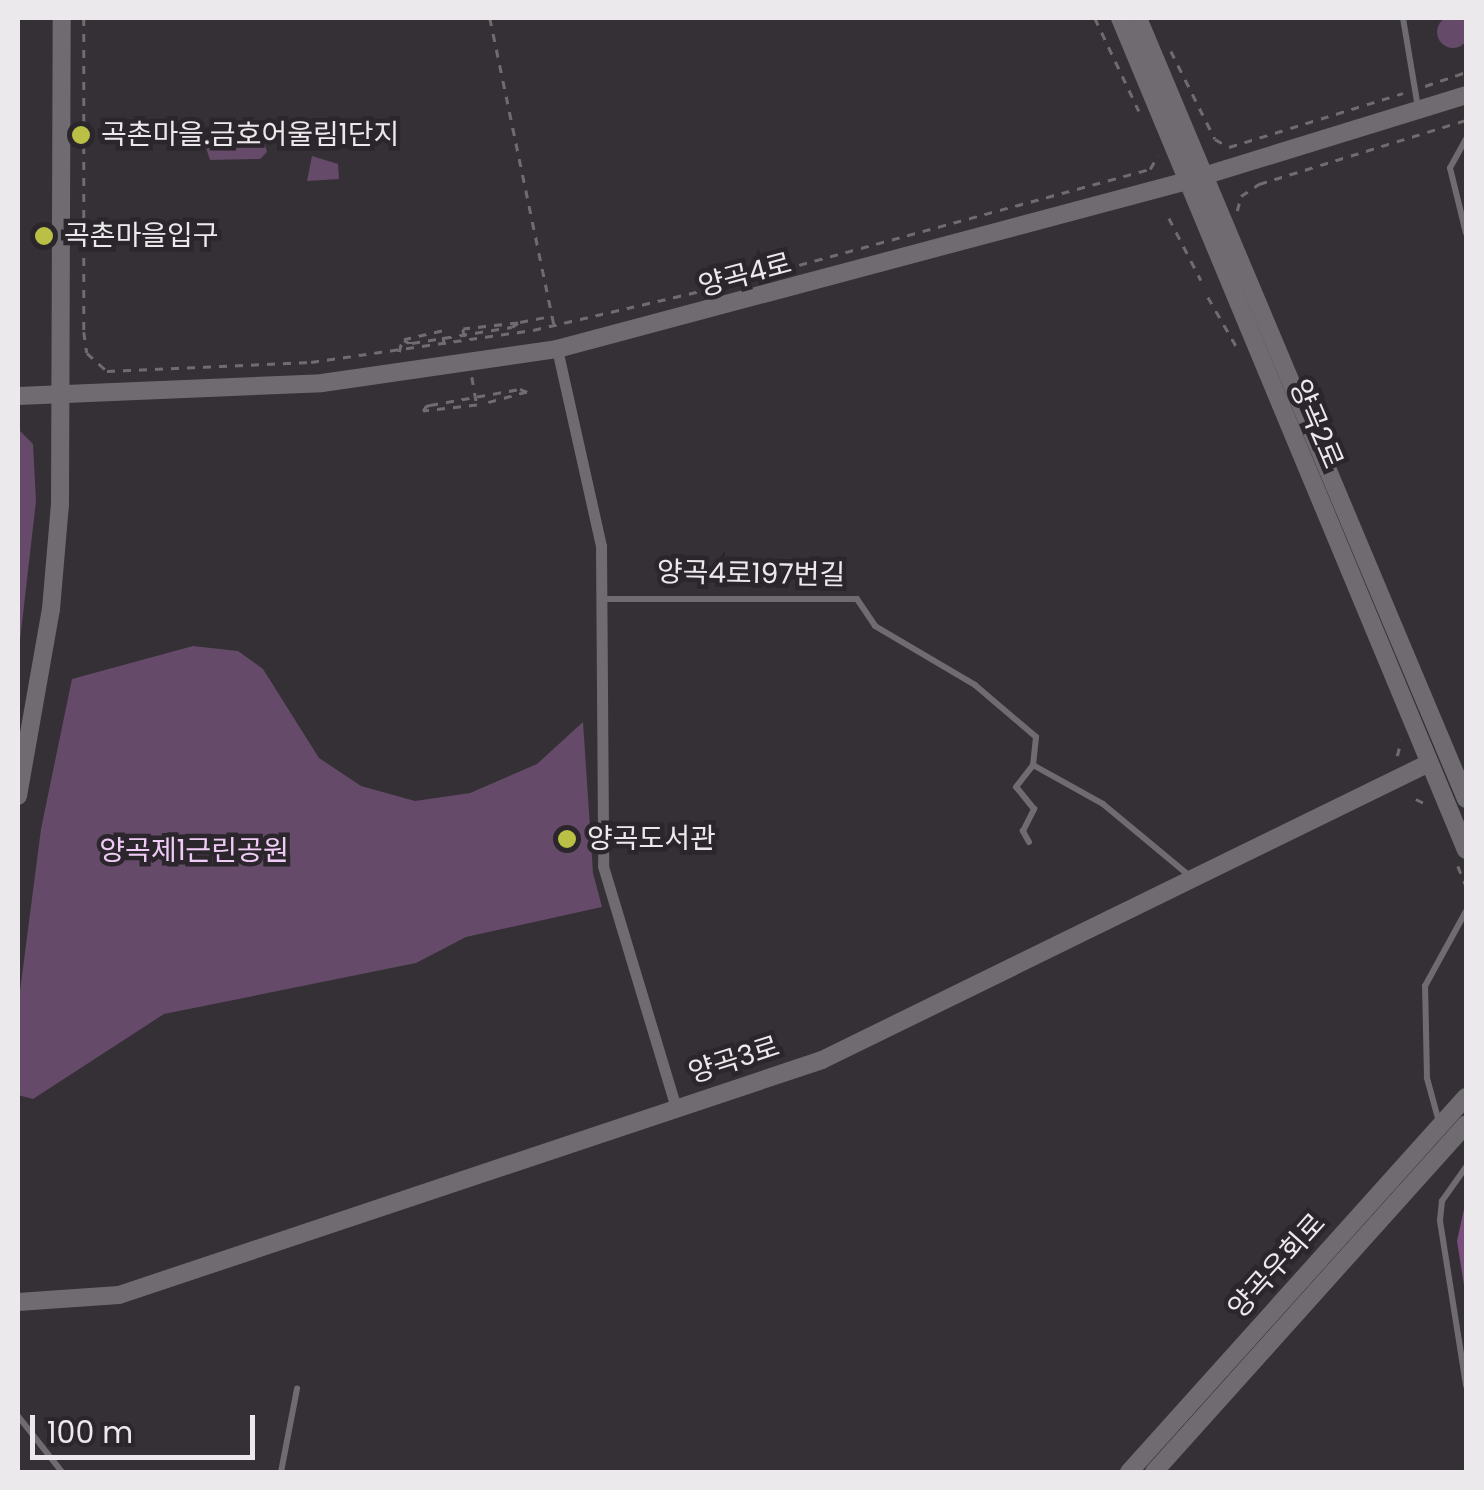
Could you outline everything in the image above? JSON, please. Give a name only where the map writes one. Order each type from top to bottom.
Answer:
[{"type":"street","points":[[18,796],[51,609],[64,396],[62,18]]},
{"type":"street","name":"양곡2로","points":[[1120,18],[1466,850]]},
{"type":"street","name":"양곡2로","points":[[1138,18],[1466,798]]},
{"type":"street","name":"양곡4로","points":[[18,396],[322,383],[557,349],[1187,181],[1466,95]]},
{"type":"street","points":[[557,349],[596,515],[604,600],[603,866],[676,1108]]},
{"type":"street","name":"양곡3로","points":[[18,1302],[119,1296],[849,1049],[1429,764]]},
{"type":"street","name":"양곡우회로","points":[[1129,1472],[1441,1127],[1466,1093]]},
{"type":"street","name":"양곡우회로","points":[[1154,1472],[1466,1124]]},
{"type":"lane","points":[[1403,18],[1418,110]]},
{"type":"lane","points":[[1466,139],[1450,168],[1466,232]]},
{"type":"lane","name":"양곡4로197번길","points":[[604,600],[849,596],[875,626],[975,684],[1036,737],[1033,765]]},
{"type":"lane","points":[[1029,842],[1023,835],[1034,809],[1016,788],[1033,765],[1103,804],[1196,881]]},
{"type":"lane","points":[[1441,1127],[1426,1078],[1425,986],[1466,911]]},
{"type":"lane","points":[[1466,1168],[1442,1201],[1440,1221],[1466,1386]]},
{"type":"lane","points":[[280,1472],[297,1389]]},
{"type":"lane","points":[[18,1416],[62,1472]]},
{"type":"path","points":[[84,18],[85,344],[98,368],[120,373],[200,370],[398,352],[554,326],[1150,169],[1156,146]]},
{"type":"path","points":[[490,18],[554,326]]},
{"type":"path","points":[[1096,18],[1140,112]]},
{"type":"path","points":[[1169,46],[1216,139],[1229,147],[1466,72]]},
{"type":"path","points":[[1239,224],[1241,196],[1259,184],[1466,120]]},
{"type":"path","points":[[1169,218],[1201,280]]},
{"type":"path","points":[[398,352],[397,341],[552,316]]},
{"type":"path","points":[[463,330],[518,323]]},
{"type":"path","points":[[404,340],[442,331],[444,346]]},
{"type":"path","points":[[527,392],[480,404],[423,411],[527,392]]},
{"type":"green space","points":[[1453,16],[1464,21],[1469,32],[1464,43],[1453,48],[1442,43],[1437,32],[1442,21]]},
{"type":"green space","points":[[210,129],[260,129],[267,152],[260,159],[210,160],[203,138]]},
{"type":"green space","points":[[312,156],[338,164],[339,179],[307,181]]},
{"type":"green space","points":[[18,429],[33,444],[36,501],[18,658]]},
{"type":"green space","name":"양곡제1근린공원","points":[[193,646],[238,651],[263,669],[319,758],[361,786],[415,801],[470,793],[537,764],[583,722],[593,873],[602,907],[466,937],[416,963],[164,1014],[33,1099],[18,1095],[20,991],[41,829],[72,679]]},
{"type":"shaded area","points":[[1466,1200],[1466,1298],[1457,1241]]},
{"type":"place","name":"곡촌마을.금호어울림1단지","points":[[81,135]]},
{"type":"place","name":"곡촌마을입구","points":[[44,236]]},
{"type":"place","name":"양곡도서관","points":[[567,839]]}]
